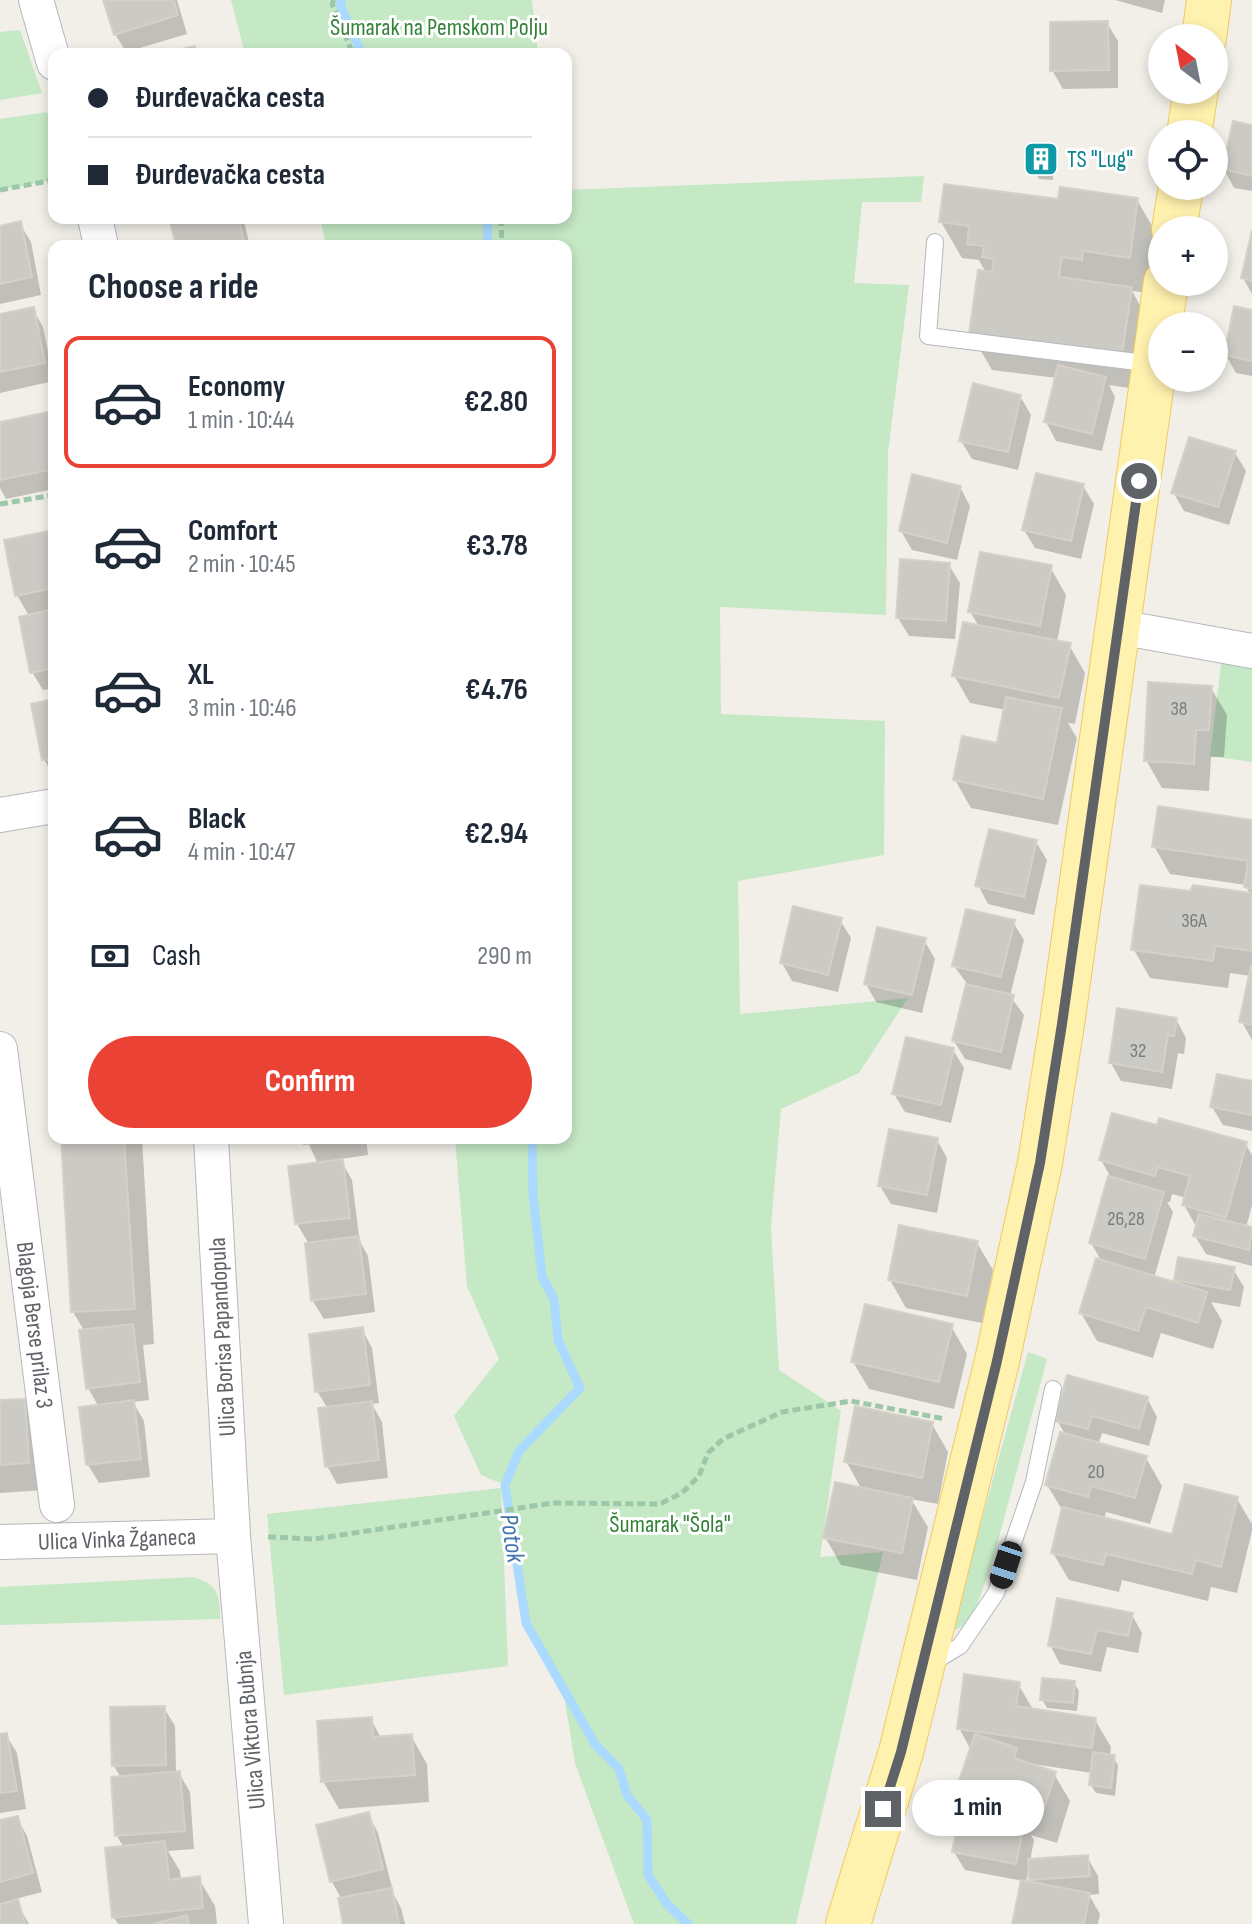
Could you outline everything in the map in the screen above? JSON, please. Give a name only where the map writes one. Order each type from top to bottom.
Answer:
[{"type":"main road","points":[[1206,24],[1209,0]]},
{"type":"main road","points":[[848,1924],[901,1752],[997,1361],[1040,1163],[1150,392]]},
{"type":"street","points":[[36,0],[50,48]]},
{"type":"street","points":[[1119,627],[1252,651]]},
{"type":"street","points":[[0,815],[48,807]]},
{"type":"street","name":"Blagoja Berse prilaz 3","points":[[0,1049],[57,1505]]},
{"type":"street","name":"Ulica Borisa Papandopula","points":[[211,1144],[233,1536]]},
{"type":"street","name":"Ulica Vinka Žganeca","points":[[0,1542],[233,1536]]},
{"type":"street","name":"Ulica Viktora Bubnja","points":[[233,1536],[266,1924]]},
{"type":"lane","points":[[935,242],[928,336],[1148,363]]},
{"type":"lane","points":[[921,1669],[960,1646],[996,1593],[1034,1482],[1053,1389]]},
{"type":"path","points":[[334,0],[332,4],[350,48]]},
{"type":"path","points":[[345,35],[359,29]]},
{"type":"path","points":[[0,190],[48,181]]},
{"type":"path","points":[[0,504],[48,496]]},
{"type":"path","points":[[268,1537],[314,1539],[553,1503],[660,1504],[682,1493],[699,1476],[708,1453],[723,1439],[782,1412],[851,1401],[945,1419]]},
{"type":"path","points":[[941,1434],[949,1404]]},
{"type":"green space","name":"Šumarak na Pemskom Polju","points":[[231,0],[532,0],[537,48],[243,48]]},
{"type":"green space","points":[[20,30],[42,93],[0,100],[0,32]]},
{"type":"green space","points":[[47,112],[48,181],[0,190],[0,119]]},
{"type":"green space","name":"Šumarak \"Šola\"","points":[[924,176],[921,202],[862,202],[854,283],[909,285],[888,452],[886,615],[720,607],[721,714],[885,721],[884,855],[738,881],[740,1014],[908,998],[859,1073],[781,1109],[771,1226],[779,1370],[841,1411],[820,1557],[883,1552],[796,1924],[634,1924],[575,1763],[563,1689],[526,1623],[514,1523],[505,1485],[481,1475],[454,1416],[499,1359],[467,1286],[455,1144],[572,1144],[572,240],[325,240],[321,224],[572,224],[572,190]]},
{"type":"green space","points":[[1252,651],[1252,762],[1210,756],[1222,656]]},
{"type":"green space","points":[[1028,1352],[1047,1359],[992,1563],[973,1616],[951,1632]]},
{"type":"green space","points":[[501,1488],[508,1666],[284,1695],[267,1514]]},
{"type":"green space","points":[[192,1577],[216,1591],[220,1619],[0,1625],[0,1587]]},
{"type":"building","points":[[103,0],[174,0],[178,15],[114,35]]},
{"type":"building","points":[[1108,21],[1109,70],[1050,71],[1050,22]]},
{"type":"building","points":[[1233,121],[1252,125],[1252,176],[1228,170],[1228,143]]},
{"type":"building","name":"TS \"Lug\"","points":[[1034,147],[1050,148],[1049,172],[1032,171]]},
{"type":"building","points":[[944,184],[1058,199],[1060,187],[1138,198],[1130,258],[1083,251],[1082,260],[1062,257],[1059,277],[1132,287],[1122,354],[969,334],[978,270],[992,272],[994,259],[982,257],[984,246],[967,244],[969,226],[939,222]]},
{"type":"building","points":[[21,221],[32,277],[0,284],[0,226]]},
{"type":"building","points":[[170,224],[240,224],[244,240],[174,240]]},
{"type":"building","points":[[1252,230],[1252,281],[1241,278]]},
{"type":"building","points":[[1234,306],[1252,310],[1252,361],[1228,356],[1228,335]]},
{"type":"building","points":[[34,307],[45,363],[0,372],[0,314]]},
{"type":"building","points":[[1058,365],[1106,377],[1092,434],[1044,422]]},
{"type":"building","points":[[973,383],[1021,395],[1008,452],[959,441]]},
{"type":"building","points":[[48,412],[48,470],[0,480],[0,422]]},
{"type":"building","points":[[1189,437],[1236,451],[1218,507],[1171,493]]},
{"type":"building","points":[[1036,473],[1084,484],[1071,541],[1022,530]]},
{"type":"building","points":[[912,474],[961,486],[947,543],[899,531]]},
{"type":"building","points":[[48,531],[48,589],[15,596],[4,540]]},
{"type":"building","points":[[980,552],[1052,565],[1040,626],[968,612]]},
{"type":"building","points":[[900,559],[950,563],[946,621],[896,618]]},
{"type":"building","points":[[48,610],[48,669],[30,673],[19,617]]},
{"type":"building","points":[[963,622],[1071,643],[1059,698],[952,676]]},
{"type":"building","points":[[1148,682],[1212,686],[1209,730],[1196,730],[1194,764],[1144,761]]},
{"type":"building","points":[[1006,697],[1062,708],[1043,799],[953,780],[962,736],[997,743]]},
{"type":"building","points":[[48,700],[48,758],[42,760],[31,704]]},
{"type":"building","points":[[1158,806],[1252,820],[1252,889],[1244,887],[1248,861],[1152,847]]},
{"type":"building","points":[[989,829],[1037,840],[1024,897],[975,886]]},
{"type":"building","points":[[1140,885],[1190,891],[1193,885],[1252,893],[1252,951],[1215,946],[1213,961],[1131,950]]},
{"type":"building","points":[[793,906],[842,918],[828,975],[780,963]]},
{"type":"building","points":[[966,909],[1015,920],[1001,977],[952,966]]},
{"type":"building","points":[[877,927],[926,938],[912,995],[864,984]]},
{"type":"building","points":[[1252,966],[1252,1025],[1239,1022]]},
{"type":"building","points":[[966,984],[1014,995],[1001,1052],[952,1041]]},
{"type":"building","points":[[1117,1008],[1177,1018],[1174,1036],[1168,1035],[1162,1072],[1109,1063]]},
{"type":"building","points":[[906,1037],[954,1048],[941,1105],[892,1094]]},
{"type":"building","points":[[1217,1074],[1252,1081],[1252,1115],[1210,1107]]},
{"type":"building","points":[[1112,1113],[1157,1125],[1159,1118],[1247,1142],[1226,1218],[1182,1205],[1190,1176],[1157,1167],[1155,1176],[1099,1160]]},
{"type":"building","points":[[889,1129],[938,1138],[927,1195],[878,1186]]},
{"type":"building","points":[[61,1144],[124,1144],[135,1309],[71,1312]]},
{"type":"building","points":[[343,1159],[350,1218],[295,1224],[288,1166]]},
{"type":"building","points":[[1108,1176],[1164,1192],[1145,1259],[1089,1243]]},
{"type":"building","points":[[1199,1214],[1252,1227],[1249,1250],[1193,1236]]},
{"type":"building","points":[[899,1225],[978,1241],[967,1296],[888,1280]]},
{"type":"building","points":[[359,1236],[366,1294],[311,1301],[305,1243]]},
{"type":"building","points":[[1178,1257],[1235,1267],[1230,1290],[1174,1280]]},
{"type":"building","points":[[1096,1258],[1207,1292],[1198,1323],[1146,1307],[1138,1331],[1079,1313]]},
{"type":"building","points":[[865,1304],[953,1324],[939,1382],[851,1362]]},
{"type":"building","points":[[133,1324],[140,1382],[86,1389],[79,1330]]},
{"type":"building","points":[[363,1327],[370,1385],[315,1392],[309,1334]]},
{"type":"building","points":[[1067,1375],[1148,1397],[1139,1429],[1092,1416],[1088,1429],[1055,1421]]},
{"type":"building","points":[[25,1399],[29,1463],[0,1465],[0,1400]]},
{"type":"building","points":[[134,1400],[141,1459],[86,1465],[79,1407]]},
{"type":"building","points":[[372,1401],[379,1460],[325,1467],[318,1408]]},
{"type":"building","points":[[855,1406],[933,1422],[922,1478],[844,1462]]},
{"type":"building","points":[[1060,1432],[1147,1456],[1135,1498],[1091,1486],[1088,1497],[1045,1485]]},
{"type":"building","points":[[835,1482],[913,1498],[902,1553],[823,1538]]},
{"type":"building","points":[[1185,1484],[1238,1497],[1221,1567],[1196,1560],[1192,1574],[1106,1554],[1103,1565],[1051,1553],[1062,1507],[1172,1534]]},
{"type":"building","points":[[1057,1598],[1133,1613],[1128,1636],[1097,1630],[1091,1654],[1048,1646]]},
{"type":"building","points":[[964,1674],[1020,1682],[1016,1706],[1096,1718],[1092,1748],[957,1729]]},
{"type":"building","points":[[1042,1678],[1075,1681],[1073,1703],[1040,1700]]},
{"type":"building","points":[[165,1706],[166,1765],[112,1766],[110,1707]]},
{"type":"building","points":[[372,1717],[373,1737],[412,1734],[415,1775],[321,1782],[317,1721]]},
{"type":"building","points":[[7,1733],[17,1791],[0,1793],[0,1734]]},
{"type":"building","points":[[975,1734],[1017,1748],[1014,1758],[1056,1772],[1041,1817],[956,1789]]},
{"type":"building","points":[[1093,1752],[1115,1755],[1111,1788],[1089,1785]]},
{"type":"building","points":[[180,1771],[185,1831],[115,1836],[111,1777]]},
{"type":"building","points":[[961,1808],[1025,1820],[1016,1864],[952,1852]]},
{"type":"building","points":[[369,1812],[383,1869],[330,1882],[316,1825]]},
{"type":"building","points":[[18,1816],[33,1873],[0,1882],[0,1820]]},
{"type":"building","points":[[165,1841],[169,1880],[200,1876],[203,1908],[112,1918],[105,1848]]},
{"type":"building","points":[[1088,1855],[1090,1876],[1029,1880],[1028,1859]]},
{"type":"building","points":[[1021,1880],[1090,1893],[1084,1924],[1012,1924]]},
{"type":"building","points":[[392,1888],[399,1924],[343,1924],[338,1898]]},
{"type":"building","points":[[18,1899],[25,1924],[0,1924],[0,1904]]},
{"type":"building","points":[[187,1915],[189,1924],[153,1924]]},
{"type":"waterway","name":"Potok","points":[[342,0],[340,5],[359,48]]},
{"type":"waterway","name":"Potok","points":[[487,224],[488,240]]},
{"type":"waterway","name":"Potok","points":[[532,1144],[533,1194],[542,1277],[554,1299],[558,1340],[580,1388],[519,1451],[505,1485],[526,1623],[595,1744],[619,1769],[627,1795],[647,1820],[648,1875],[667,1904],[688,1924]]},
{"type":"place","name":"TS \"Lug\"","points":[[1041,159]]},
{"type":"route","points":[[883,1809],[901,1752],[997,1361],[1040,1163],[1139,481]]}]
